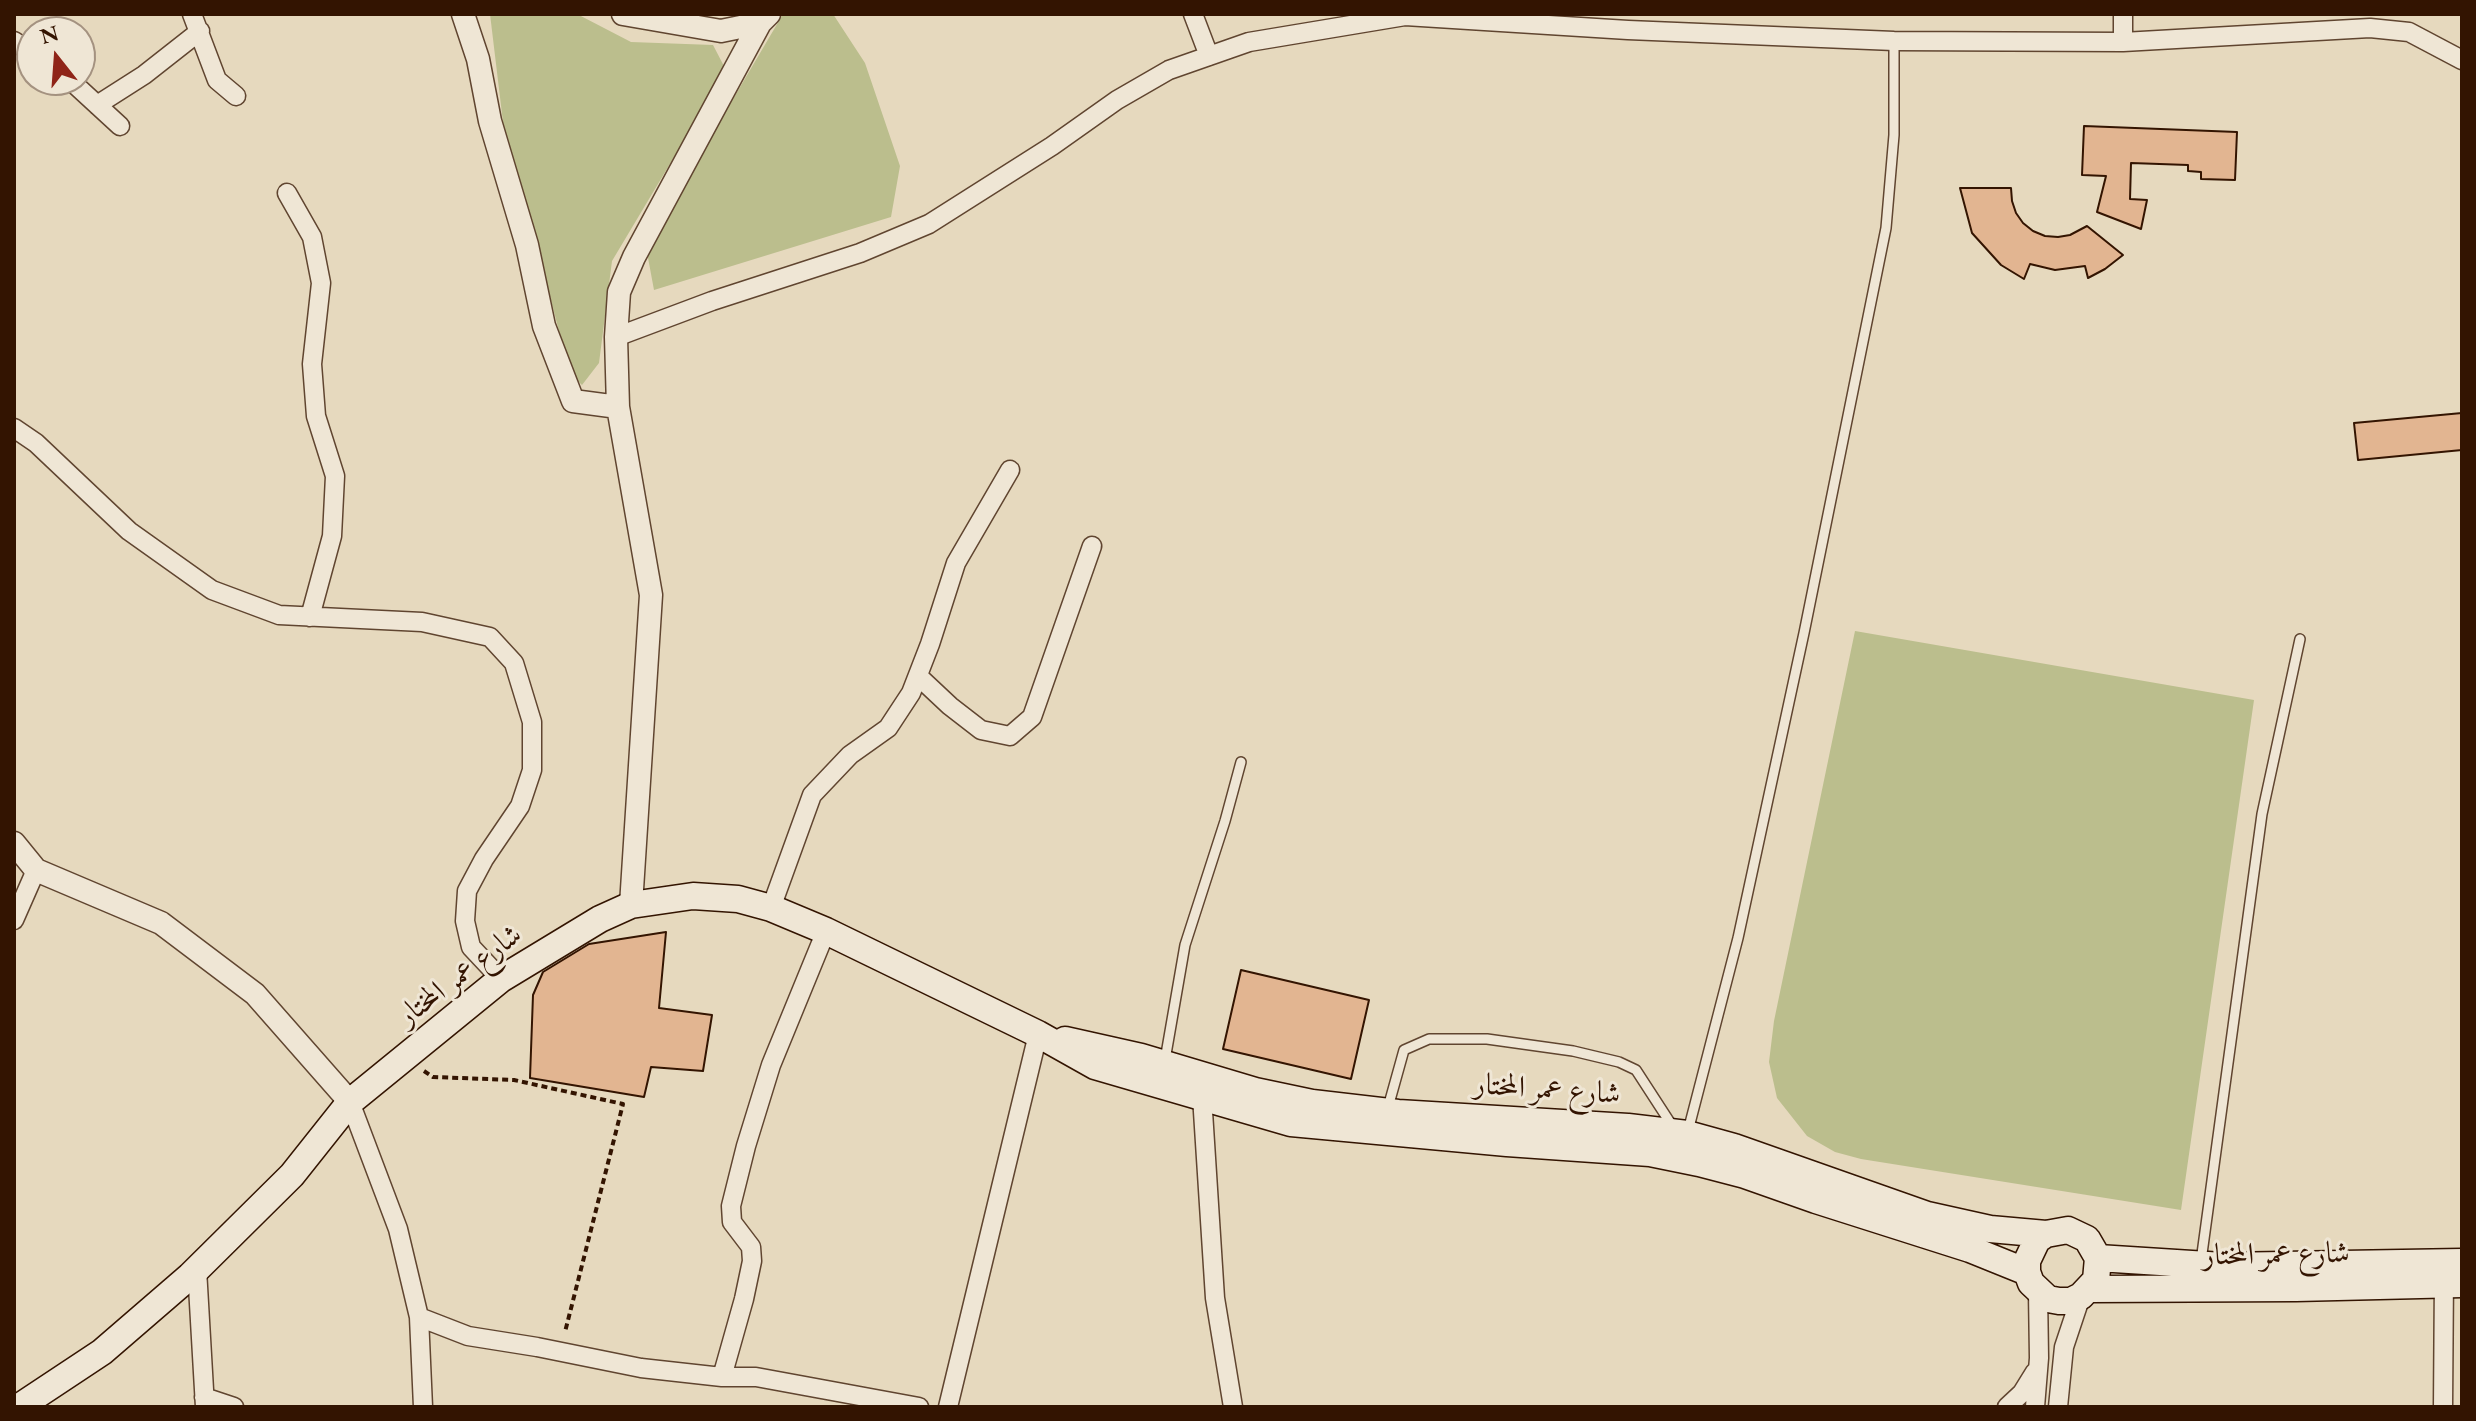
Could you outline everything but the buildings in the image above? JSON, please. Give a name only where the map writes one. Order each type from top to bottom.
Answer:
[{"type":"main road","name":"شارع عمر المختار","points":[[19,1407],[102,1352],[197,1269],[292,1175],[350,1102],[501,979],[590,924],[631,905],[693,896],[738,899],[771,908],[826,931],[1038,1034],[1095,1066],[1291,1123],[1650,1153],[1699,1163],[1745,1175],[1970,1249],[2033,1282]]},
{"type":"main road","name":"شارع عمر المختار","points":[[1038,1034],[1312,1103],[1628,1127],[1682,1134],[1734,1147],[1927,1215],[1990,1229],[2046,1234]]},
{"type":"main road","points":[[2068,1230],[2078,1233],[2087,1239],[2098,1258],[2096,1280],[2086,1293],[2071,1301],[2048,1299],[2033,1282],[2027,1261],[2037,1240],[2046,1234],[2068,1230]]},
{"type":"main road","name":"شارع عمر المختار","points":[[2098,1258],[2200,1265],[2453,1273]]},
{"type":"main road","name":"شارع عمر المختار","points":[[2086,1293],[2453,1273]]},
{"type":"street","points":[[463,14],[478,59],[490,121],[508,186],[527,245],[544,326],[563,376],[573,401],[618,407]]},
{"type":"street","points":[[623,14],[721,31],[763,17]]},
{"type":"street","points":[[1193,14],[1209,56]]},
{"type":"street","points":[[2123,14],[2123,42]]},
{"type":"street","points":[[616,337],[712,301],[860,253],[929,224],[1052,146],[1117,100],[1169,70],[1249,42],[1405,16],[1629,22],[1894,41],[2123,42],[2370,28],[2404,23],[2409,32],[2462,60]]},
{"type":"street","points":[[631,905],[651,595],[618,407],[616,337],[619,292],[634,257],[763,17]]},
{"type":"street","points":[[97,105],[144,75],[196,22],[217,80],[236,96]]},
{"type":"street","points":[[87,96],[120,126]]},
{"type":"street","points":[[287,193],[312,237],[321,283],[312,364],[316,416],[335,476],[332,536],[310,617]]},
{"type":"street","points":[[14,428],[36,443],[129,531],[212,590],[279,615],[422,622],[490,637],[514,663],[532,722],[532,770],[520,806],[484,859],[467,891],[465,921],[471,947],[501,979]]},
{"type":"street","points":[[771,908],[812,795],[850,755],[888,728],[911,693],[956,563],[1010,470]]},
{"type":"street","points":[[918,676],[981,730],[1010,736],[1032,717],[1092,546]]},
{"type":"street","points":[[14,843],[36,870],[161,923],[255,994],[350,1102],[398,1229],[419,1317],[423,1407]]},
{"type":"street","points":[[14,920],[36,870]]},
{"type":"street","points":[[722,1377],[752,1261],[751,1247],[732,1222],[731,1206],[771,1065],[826,931]]},
{"type":"street","points":[[948,1407],[1038,1034]]},
{"type":"street","points":[[1202,1096],[1215,1298],[1233,1407]]},
{"type":"street","points":[[197,1269],[204,1402],[234,1407]]},
{"type":"street","points":[[2443,1407],[2453,1273]]},
{"type":"street","points":[[2033,1282],[2039,1366],[2035,1407]]},
{"type":"street","points":[[2058,1407],[2064,1347],[2086,1293]]},
{"type":"street","points":[[419,1317],[468,1336],[641,1368],[722,1377],[756,1377],[919,1407]]},
{"type":"street","points":[[2007,1407],[2022,1393],[2039,1366]]},
{"type":"lane","points":[[1682,1134],[1738,938],[1886,228],[1894,135],[1894,41]]},
{"type":"lane","points":[[2200,1265],[2262,814],[2300,639]]},
{"type":"lane","points":[[1164,1064],[1185,945],[1241,762]]},
{"type":"lane","points":[[1387,1111],[1404,1050],[1429,1039],[1487,1039],[1573,1051],[1619,1062],[1636,1070],[1682,1134]]},
{"type":"path","points":[[405,1058],[433,1077],[514,1080],[623,1104],[560,1352]]},
{"type":"green space","points":[[490,14],[577,14],[631,42],[713,45],[726,70],[612,261],[599,363],[582,385],[570,373],[543,270],[509,172]]},
{"type":"green space","points":[[783,14],[833,14],[865,63],[900,166],[891,217],[654,290],[646,247]]},
{"type":"green space","points":[[1855,631],[2254,700],[2181,1210],[1861,1159],[1835,1152],[1807,1136],[1777,1098],[1769,1062],[1774,1021]]}]
